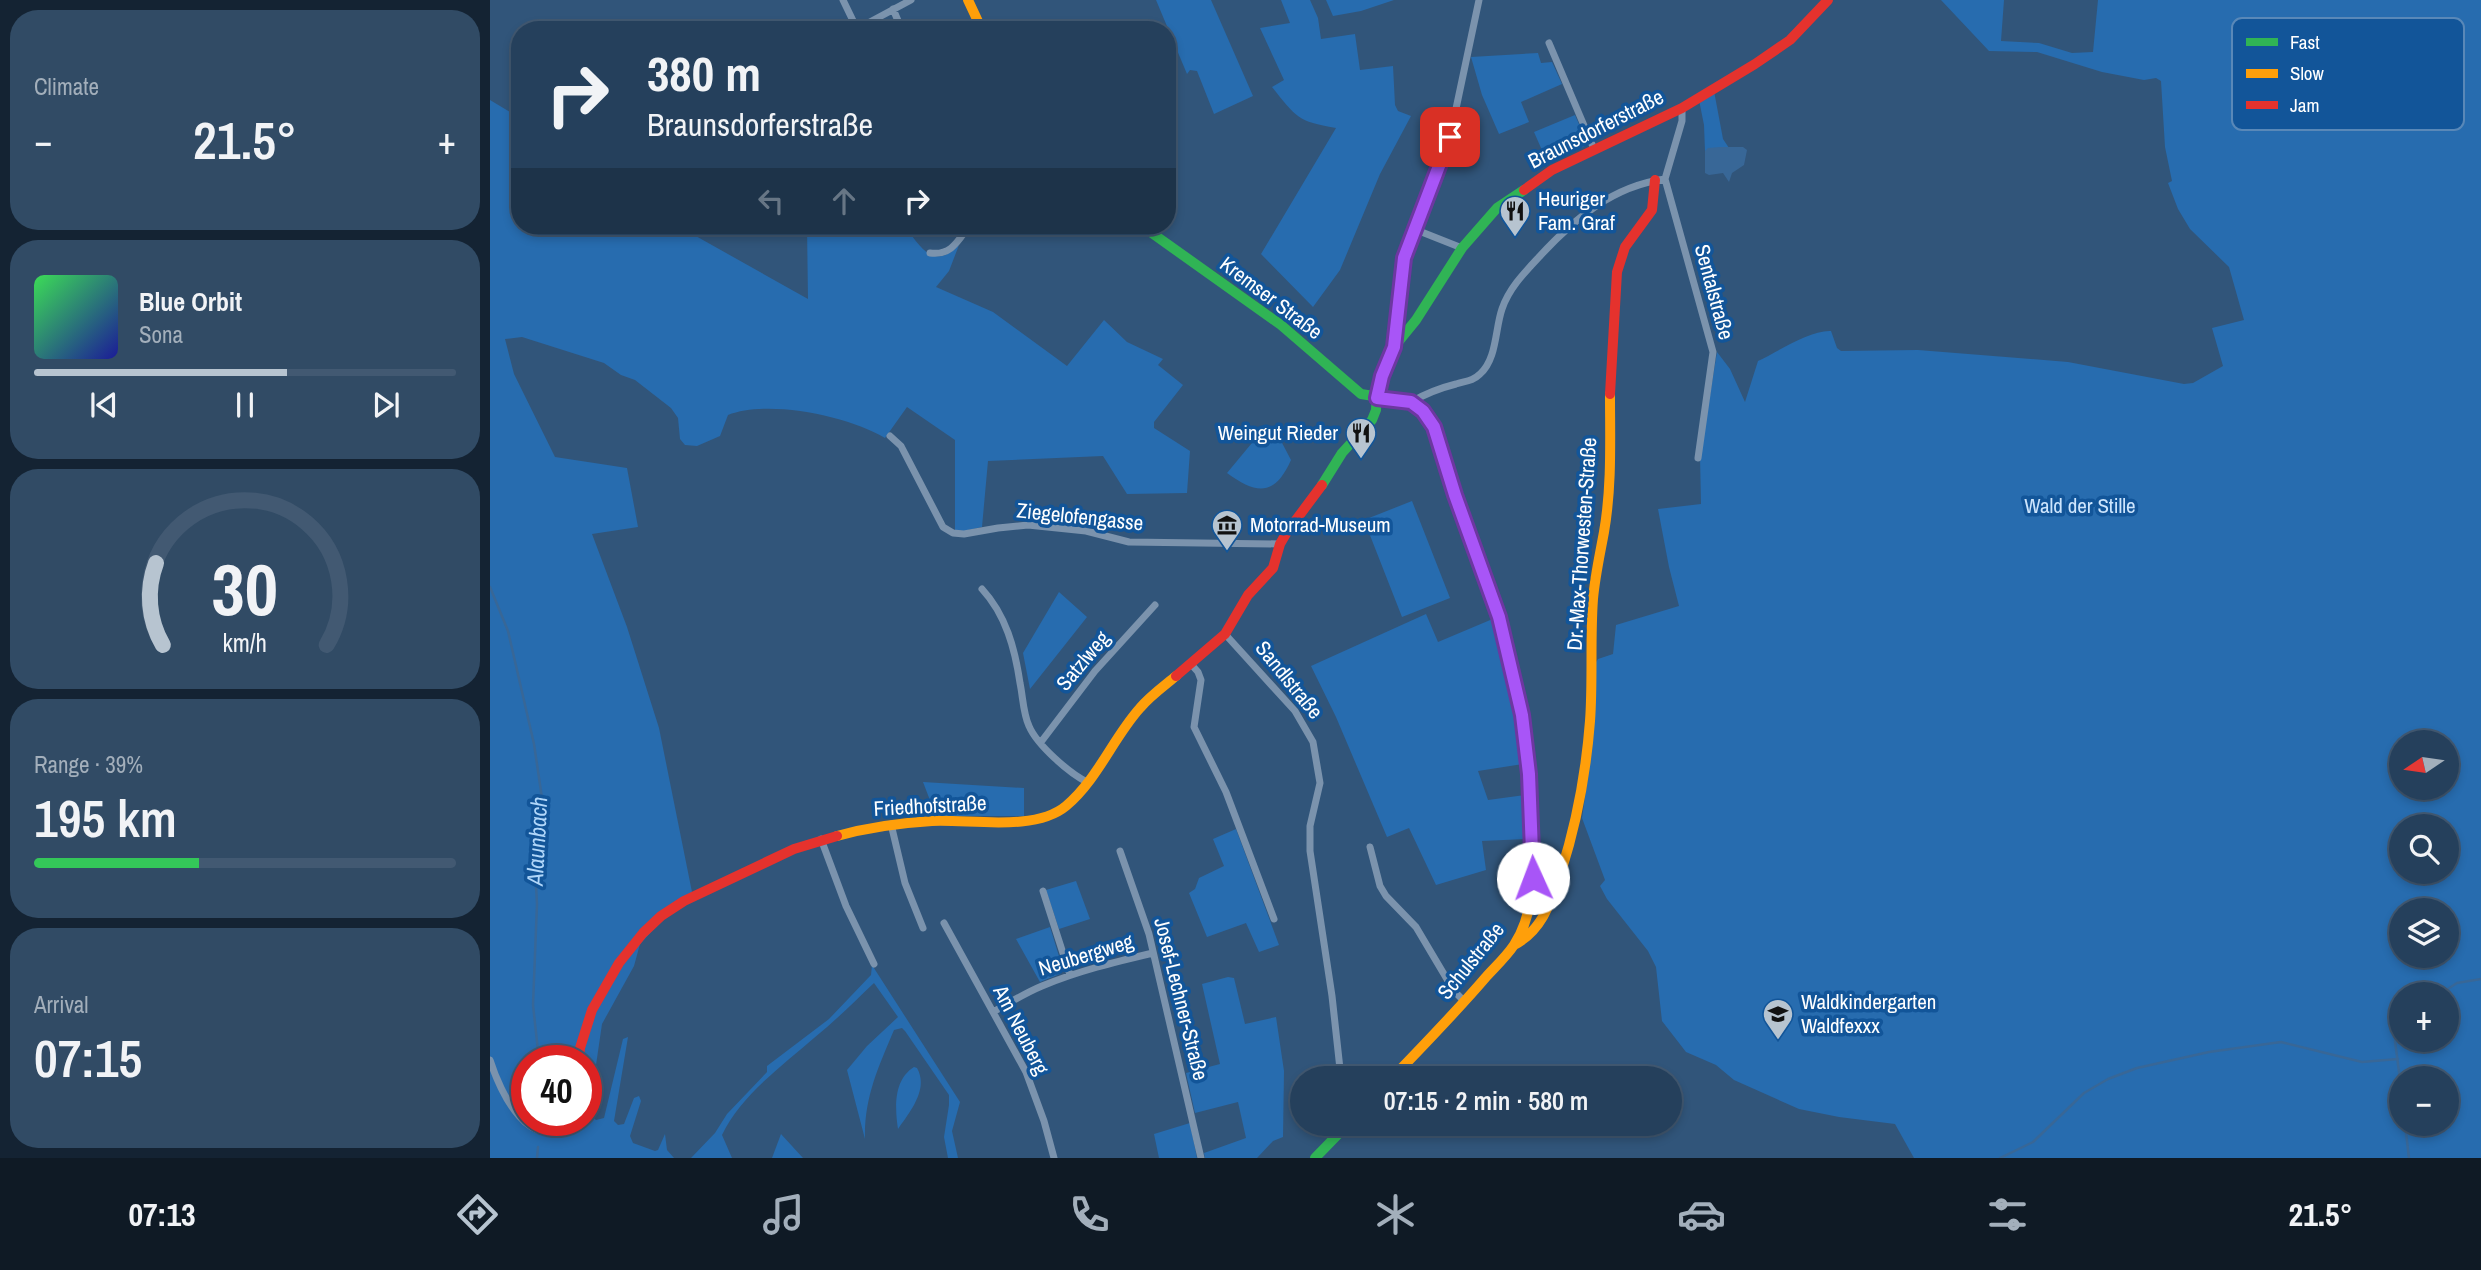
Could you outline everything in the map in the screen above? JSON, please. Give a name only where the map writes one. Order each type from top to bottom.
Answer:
[{"type":"street","points":[[843,0],[852,21]]},
{"type":"street","points":[[870,21],[911,0]]},
{"type":"street","points":[[968,0],[978,21]]},
{"type":"street","points":[[1394,347],[1404,258],[1450,137],[1479,0]]},
{"type":"street","name":"Braunsdorferstraße","points":[[1377,398],[1382,376],[1394,347],[1416,320],[1462,248],[1497,208],[1552,170],[1682,108],[1755,64],[1790,40],[1828,0]]},
{"type":"street","points":[[892,9],[898,21]]},
{"type":"street","points":[[1549,43],[1594,149]]},
{"type":"street","name":"Dr.-Max-Thorwesten-Straße","points":[[1514,944],[1524,940],[1544,917],[1571,841],[1580,806],[1588,754],[1597,559],[1604,532],[1610,476],[1610,384],[1617,272],[1625,247],[1653,210],[1660,179],[1682,121],[1682,108]]},
{"type":"street","points":[[1377,398],[1411,402],[1472,380],[1480,374],[1492,354],[1503,307],[1529,267],[1578,218],[1622,191],[1660,179]]},
{"type":"street","name":"Sentalstraße","points":[[1660,179],[1713,352],[1698,457]]},
{"type":"street","points":[[1414,229],[1462,248]]},
{"type":"street","points":[[930,253],[948,252],[962,235]]},
{"type":"street","name":"Kremser Straße","points":[[1155,235],[1281,325],[1361,394],[1377,398]]},
{"type":"street","name":"Sandlstraße","points":[[1340,1066],[1310,851],[1310,826],[1320,783],[1313,742],[1295,711],[1225,634],[1248,595],[1273,568],[1280,544],[1342,453],[1372,421],[1377,398]]},
{"type":"street","name":"Schulstraße","points":[[1404,1066],[1465,1002],[1514,944],[1530,905],[1533,878],[1529,774],[1522,715],[1499,617],[1455,495],[1434,427],[1423,411],[1411,402]]},
{"type":"street","name":"Ziegelofengasse","points":[[890,436],[901,446],[943,527],[953,533],[964,534],[998,527],[1028,525],[1086,531],[1129,542],[1280,544]]},
{"type":"street","name":"Satzlweg","points":[[982,589],[995,603],[1004,621],[1016,660],[1026,719],[1031,730],[1074,775],[1087,782]]},
{"type":"street","name":"Satzlweg","points":[[1041,742],[1095,671],[1155,605]]},
{"type":"street","name":"Friedhofstraße","points":[[581,1045],[592,1010],[619,963],[661,916],[719,883],[821,839],[891,824],[1024,821],[1049,816],[1065,807],[1087,782],[1140,707],[1225,634]]},
{"type":"street","points":[[1190,663],[1201,680],[1194,727],[1226,792],[1274,919]]},
{"type":"street","points":[[891,824],[905,883],[923,928]]},
{"type":"street","points":[[821,839],[846,906],[874,964]]},
{"type":"street","points":[[1370,847],[1380,886],[1386,896],[1416,927],[1454,991],[1465,1002]]},
{"type":"street","name":"Josef-Lechner-Straße","points":[[1120,851],[1149,934],[1201,1158]]},
{"type":"street","points":[[1042,891],[1070,975]]},
{"type":"street","name":"Am Neuberg","points":[[944,923],[1026,1072],[1041,1111],[1054,1158]]},
{"type":"street","name":"Neubergweg","points":[[993,1012],[1040,987],[1070,975],[1153,953]]},
{"type":"street","points":[[490,1060],[511,1106]]},
{"type":"street","points":[[1315,1158],[1336,1136]]},
{"type":"green space","points":[[1156,0],[1211,0],[1253,96],[1214,114],[1197,71],[1190,70],[1187,74],[1176,48],[1176,21],[1165,21]]},
{"type":"green space","points":[[1281,0],[1310,0],[1318,18],[1321,39],[1355,34],[1360,70],[1393,66],[1395,105],[1398,111],[1411,116],[1380,174],[1340,270],[1313,307],[1261,254],[1336,128],[1305,120],[1287,106],[1272,87],[1284,80],[1260,28],[1290,23]]},
{"type":"green space","points":[[1326,0],[1394,0],[1361,11],[1333,16]]},
{"type":"green space","name":"Wald der Stille","points":[[1941,0],[2004,0],[2001,41],[2039,43],[2072,53],[2093,52],[2098,0],[2481,0],[2481,1158],[1914,1158],[1895,1124],[1799,1109],[1734,1080],[1716,1065],[1686,1052],[1662,1021],[1656,967],[1648,951],[1600,886],[1605,880],[1582,818],[1595,664],[1598,659],[1613,654],[1616,625],[1679,606],[1658,509],[1701,504],[1700,457],[1717,352],[1730,369],[1745,402],[1758,361],[1813,334],[1831,331],[1837,348],[1841,351],[1918,350],[2068,362],[2184,384],[2193,383],[2223,366],[2212,328],[2244,320],[2229,267],[2190,229],[2178,209],[2168,183],[2172,181],[2165,147],[2161,81],[2156,78],[2144,80],[2102,72],[2037,52],[1989,51]]},
{"type":"green space","points":[[1538,53],[1541,63],[1552,62],[1562,84],[1521,102],[1529,122],[1499,134],[1482,95],[1471,57]]},
{"type":"green space","points":[[1714,91],[1723,139],[1729,148],[1705,151],[1699,100]]},
{"type":"green space","points":[[490,100],[511,113],[511,235],[694,235],[808,299],[807,235],[912,235],[922,248],[935,256],[950,253],[959,245],[949,271],[936,287],[993,312],[1067,366],[1104,320],[1127,342],[1163,359],[1158,365],[1183,385],[1154,422],[1154,428],[1190,451],[1187,493],[1127,494],[1103,456],[988,461],[982,527],[964,531],[955,530],[955,440],[907,407],[885,438],[870,430],[830,417],[786,409],[764,409],[745,410],[728,415],[720,436],[697,446],[685,445],[680,439],[678,418],[671,408],[635,380],[621,375],[604,363],[522,337],[505,339],[514,374],[555,457],[627,468],[638,527],[592,534],[627,627],[659,728],[692,892],[683,898],[640,944],[634,966],[602,1024],[599,1045],[511,1045],[511,1136],[602,1136],[602,1118],[623,1039],[628,1037],[614,1121],[618,1125],[624,1124],[634,1098],[639,1096],[641,1101],[630,1136],[633,1143],[655,1151],[665,1134],[667,1150],[674,1158],[490,1158]]},
{"type":"green space","points":[[1575,115],[1587,142],[1585,146],[1548,164],[1534,132]]},
{"type":"green space","points":[[1266,426],[1280,439],[1291,460],[1285,472],[1272,486],[1256,488],[1227,473]]},
{"type":"green space","points":[[1412,501],[1450,598],[1402,617],[1364,520]]},
{"type":"green space","points":[[1059,592],[1087,617],[1030,689],[1023,653]]},
{"type":"green space","points":[[1426,614],[1438,642],[1495,618],[1519,716],[1523,764],[1478,771],[1488,800],[1525,795],[1527,839],[1482,841],[1486,870],[1436,885],[1409,828],[1387,837],[1336,717],[1311,666]]},
{"type":"green space","points":[[923,782],[1024,788],[1024,816],[936,816]]},
{"type":"green space","points":[[1236,829],[1279,945],[1259,952],[1246,923],[1207,937],[1189,893],[1195,889],[1199,878],[1224,866],[1213,839]]},
{"type":"green space","points":[[1076,881],[1090,919],[1059,929],[1046,890]]},
{"type":"green space","points":[[1050,927],[1063,969],[1060,974],[1040,982],[1016,939]]},
{"type":"green space","points":[[872,965],[960,1102],[952,1131],[958,1158],[948,1158],[944,1137],[949,1095],[902,1028],[894,1030],[873,1083],[865,1124],[865,1139],[847,1070],[867,1046],[898,1017],[874,983],[763,1082],[740,1107],[722,1135],[732,1158],[691,1158],[715,1133],[727,1114],[767,1072],[767,1066],[829,1019],[871,975]]},
{"type":"green space","points":[[1234,978],[1245,1024],[1276,1017],[1284,1071],[1283,1137],[1273,1141],[1257,1158],[1205,1158],[1204,1153],[1246,1138],[1238,1102],[1195,1113],[1186,1073],[1220,1064],[1202,984]]},
{"type":"green space","points":[[914,1067],[920,1076],[919,1092],[898,1129],[896,1104],[899,1087],[902,1079]]},
{"type":"green space","points":[[1190,1123],[1197,1158],[1159,1158],[1154,1134]]},
{"type":"green space","points":[[781,1134],[803,1158],[772,1158]]},
{"type":"shaded area","points":[[1743,147],[1747,150],[1744,165],[1732,173],[1729,182],[1723,173],[1705,173],[1705,151],[1708,148]]},
{"type":"waterway","name":"Alaunbach","points":[[490,587],[508,631],[534,744],[542,798],[534,848],[537,904],[533,1005],[537,1045]]},
{"type":"waterway","points":[[2459,983],[2481,979]]},
{"type":"waterway","points":[[2000,1158],[2033,1142],[2084,1093],[2108,1079],[2137,1068],[2209,1052],[2281,1042],[2362,1062],[2398,1059]]},
{"type":"waterway","points":[[2396,1052],[2398,1066]]},
{"type":"waterway","points":[[2406,1136],[2409,1158]]},
{"type":"waterway","name":"Alaunbach","points":[[537,1158],[538,1147]]},
{"type":"traffic: fast","points":[[1322,485],[1342,453],[1372,420],[1376,410],[1377,391],[1394,347],[1416,320],[1462,248],[1497,208],[1524,190]]},
{"type":"traffic: fast","points":[[1155,235],[1281,325],[1361,394],[1411,402],[1423,411],[1434,427],[1490,592]]},
{"type":"traffic: fast","points":[[1315,1158],[1336,1136]]},
{"type":"traffic: slow","points":[[968,0],[978,21]]},
{"type":"traffic: slow","points":[[1514,945],[1524,939],[1545,914],[1567,853],[1583,778],[1591,706],[1593,599],[1608,498],[1610,394]]},
{"type":"traffic: slow","points":[[1404,1066],[1511,949],[1527,917],[1530,903],[1532,857],[1524,737],[1514,678],[1490,592]]},
{"type":"traffic: slow","points":[[837,836],[908,823],[1020,822],[1053,814],[1066,806],[1087,784],[1140,708],[1176,676]]},
{"type":"traffic: jam","points":[[1524,190],[1552,170],[1682,108],[1755,64],[1790,40],[1828,0]]},
{"type":"traffic: jam","points":[[1610,394],[1617,272],[1625,247],[1652,210],[1655,180]]},
{"type":"traffic: jam","points":[[1176,676],[1225,634],[1248,595],[1273,568],[1280,544],[1287,532],[1322,485]]},
{"type":"traffic: jam","points":[[581,1045],[592,1010],[619,963],[661,916],[684,901],[794,849],[837,836]]},
{"type":"place","name":"Heuriger Fam. Graf","points":[[1515,238]]},
{"type":"place","name":"Weingut Rieder","points":[[1361,460]]},
{"type":"place","name":"Motorrad-Museum","points":[[1227,552]]},
{"type":"place","name":"Waldkindergarten Waldfexxx","points":[[1778,1041]]},
{"type":"route","points":[[1450,137],[1404,258],[1394,347],[1377,391],[1377,398],[1411,402],[1423,411],[1434,427],[1455,495],[1499,617],[1522,715],[1529,774],[1533,878]]}]
